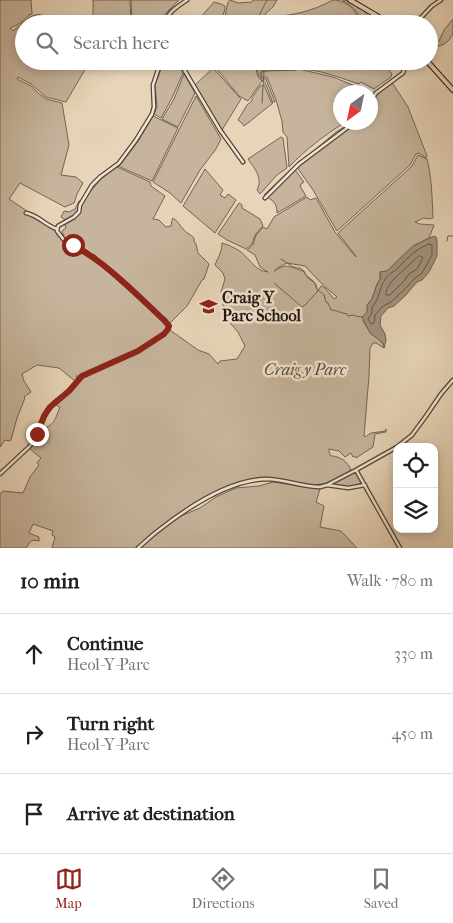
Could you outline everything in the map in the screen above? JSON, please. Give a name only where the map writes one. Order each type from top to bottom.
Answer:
[{"type":"main road","points":[[350,0],[376,15]]},
{"type":"main road","points":[[435,70],[453,90]]},
{"type":"street","points":[[169,15],[174,8],[187,0]]},
{"type":"street","points":[[424,15],[441,0]]},
{"type":"street","points":[[57,229],[61,224],[79,212],[80,205],[87,192],[100,177],[119,163],[136,140],[152,114],[154,107],[153,85],[158,70]]},
{"type":"street","points":[[184,70],[220,130],[243,162]]},
{"type":"street","points":[[378,92],[403,73],[404,70]]},
{"type":"street","points":[[265,198],[299,164],[344,130]]},
{"type":"street","points":[[26,213],[38,217],[52,228],[57,229]]},
{"type":"street","points":[[0,474],[30,446],[36,438],[47,410],[69,391],[82,376],[138,351],[164,334],[169,328],[164,320],[128,287],[92,257],[64,240],[58,234],[57,229]]},
{"type":"street","points":[[402,443],[412,435],[440,394],[453,380]]},
{"type":"street","points":[[138,548],[158,530],[183,513],[211,496],[231,487],[264,479],[315,487],[326,485],[393,449]]},
{"type":"street","points":[[356,470],[400,548]]},
{"type":"street","points":[[326,485],[348,488],[365,485]]},
{"type":"green space","points":[[0,0],[31,0],[32,14],[15,15],[15,26],[10,28],[13,31],[15,29],[15,70],[85,70],[66,102],[46,97],[31,84],[18,77],[17,79],[31,86],[46,99],[62,103],[69,145],[61,175],[76,177],[83,183],[74,203],[65,207],[20,183],[9,199],[27,211],[26,215],[55,230],[65,242],[91,258],[155,313],[167,328],[161,335],[140,348],[76,376],[77,379],[75,381],[59,368],[37,365],[22,374],[31,392],[24,397],[11,440],[5,440],[0,447]]},
{"type":"green space","points":[[93,0],[130,0],[131,15],[93,15]]},
{"type":"green space","points":[[131,0],[179,0],[164,15],[132,15]]},
{"type":"green space","points":[[230,0],[238,3],[252,2],[253,0],[277,0],[266,15],[225,15]]},
{"type":"green space","points":[[333,0],[338,0],[351,7],[357,15],[287,15],[317,7]]},
{"type":"green space","points":[[342,0],[358,5],[367,15],[358,15]]},
{"type":"green space","points":[[214,2],[225,6],[223,15],[203,15]]},
{"type":"green space","points":[[453,20],[452,37],[444,44],[438,46],[438,42],[444,30]]},
{"type":"green space","points":[[161,70],[182,70],[183,73],[161,118],[154,114],[157,107],[155,85]]},
{"type":"green space","points":[[211,70],[215,70],[241,99],[222,130],[195,85]]},
{"type":"green space","points":[[217,70],[256,70],[258,77],[262,81],[248,101],[239,96]]},
{"type":"green space","points":[[257,70],[261,70],[261,78],[266,79],[275,102],[272,101],[266,85],[259,76]]},
{"type":"green space","points":[[303,70],[333,77],[353,85],[333,85],[334,130],[315,143],[289,167],[287,137],[283,132],[282,121],[267,77],[262,77],[261,72]]},
{"type":"green space","points":[[312,70],[389,70],[392,74],[391,77],[378,86],[367,85]]},
{"type":"green space","points":[[184,74],[195,93],[178,127],[162,119],[174,99]]},
{"type":"green space","points":[[391,81],[408,107],[427,156],[426,158],[419,153],[416,154],[410,165],[337,231],[313,190],[296,166],[339,130],[378,130],[379,90]]},
{"type":"green space","points":[[264,85],[273,103],[244,126],[238,120],[260,86]]},
{"type":"green space","points":[[196,96],[221,139],[181,203],[153,182]]},
{"type":"green space","points":[[153,116],[178,128],[152,181],[118,166],[139,140]]},
{"type":"green space","points":[[281,137],[283,138],[287,168],[277,175],[260,194],[257,190],[259,178],[248,159]]},
{"type":"green space","name":"Craig y Parc","points":[[418,155],[427,159],[429,166],[433,218],[424,218],[415,222],[434,225],[429,238],[413,246],[387,271],[380,272],[380,279],[369,302],[363,321],[370,332],[383,343],[384,348],[373,343],[370,348],[364,436],[386,431],[375,434],[373,447],[356,458],[351,453],[345,457],[339,451],[329,449],[331,456],[343,460],[351,470],[333,481],[305,485],[265,477],[264,479],[242,483],[211,496],[176,518],[200,508],[216,497],[236,488],[259,486],[273,482],[320,489],[316,502],[324,506],[320,527],[341,531],[357,548],[52,548],[55,537],[52,535],[53,531],[33,524],[29,533],[39,537],[39,541],[33,540],[26,548],[0,548],[0,494],[3,491],[23,493],[41,458],[30,449],[30,446],[39,431],[51,424],[55,419],[60,407],[56,405],[57,401],[69,394],[86,375],[136,353],[170,330],[198,350],[209,354],[218,364],[220,361],[237,359],[245,346],[238,332],[225,317],[221,292],[225,279],[223,273],[215,265],[221,252],[222,243],[239,251],[260,270],[268,272],[260,267],[255,255],[247,250],[253,245],[256,235],[263,227],[267,229],[274,217],[307,197],[310,200],[316,198],[335,232],[356,257],[338,233],[412,166]],"holes":[[[287,263],[305,266],[322,284],[337,297],[334,299],[321,286],[318,291],[314,282],[303,271],[286,266],[274,271]]]},
{"type":"green space","points":[[117,167],[150,182],[151,186],[165,196],[153,219],[159,220],[166,227],[171,226],[173,218],[175,219],[194,238],[198,253],[209,264],[204,279],[187,306],[170,323],[94,254],[92,255],[63,237],[62,232],[66,228],[67,221],[61,217],[64,211],[69,212],[75,209],[87,192],[89,193],[102,178]]},
{"type":"green space","points":[[293,167],[304,182],[300,186],[306,196],[277,213],[274,202],[264,195]]},
{"type":"green space","points":[[205,169],[223,190],[220,195],[225,198],[228,194],[236,200],[215,233],[183,206]]},
{"type":"green space","points":[[239,203],[242,205],[242,208],[260,219],[263,226],[255,235],[252,244],[246,249],[218,234]]},
{"type":"green space","points":[[351,473],[357,473],[362,480],[358,486],[348,487],[331,484]]},
{"type":"water","points":[[434,236],[437,240],[437,256],[429,272],[381,316],[380,325],[386,340],[384,348],[383,343],[370,333],[362,317],[367,312],[367,305],[372,299],[381,277],[380,272],[387,271],[413,246]]},
{"type":"waterway","points":[[260,15],[267,0]]},
{"type":"waterway","points":[[262,103],[264,70]]},
{"type":"waterway","points":[[447,241],[448,236],[453,236]]},
{"type":"waterway","points":[[281,259],[304,271],[307,277],[316,284],[318,290],[324,295],[331,310],[347,314],[348,316],[362,317]]},
{"type":"waterway","points":[[274,283],[302,307],[318,291]]},
{"type":"place","name":"Craig Y Parc School","points":[[208,306]]},
{"type":"route","points":[[37,434],[44,416],[50,407],[69,391],[82,376],[138,351],[164,334],[169,328],[164,320],[116,276],[73,245]]}]
